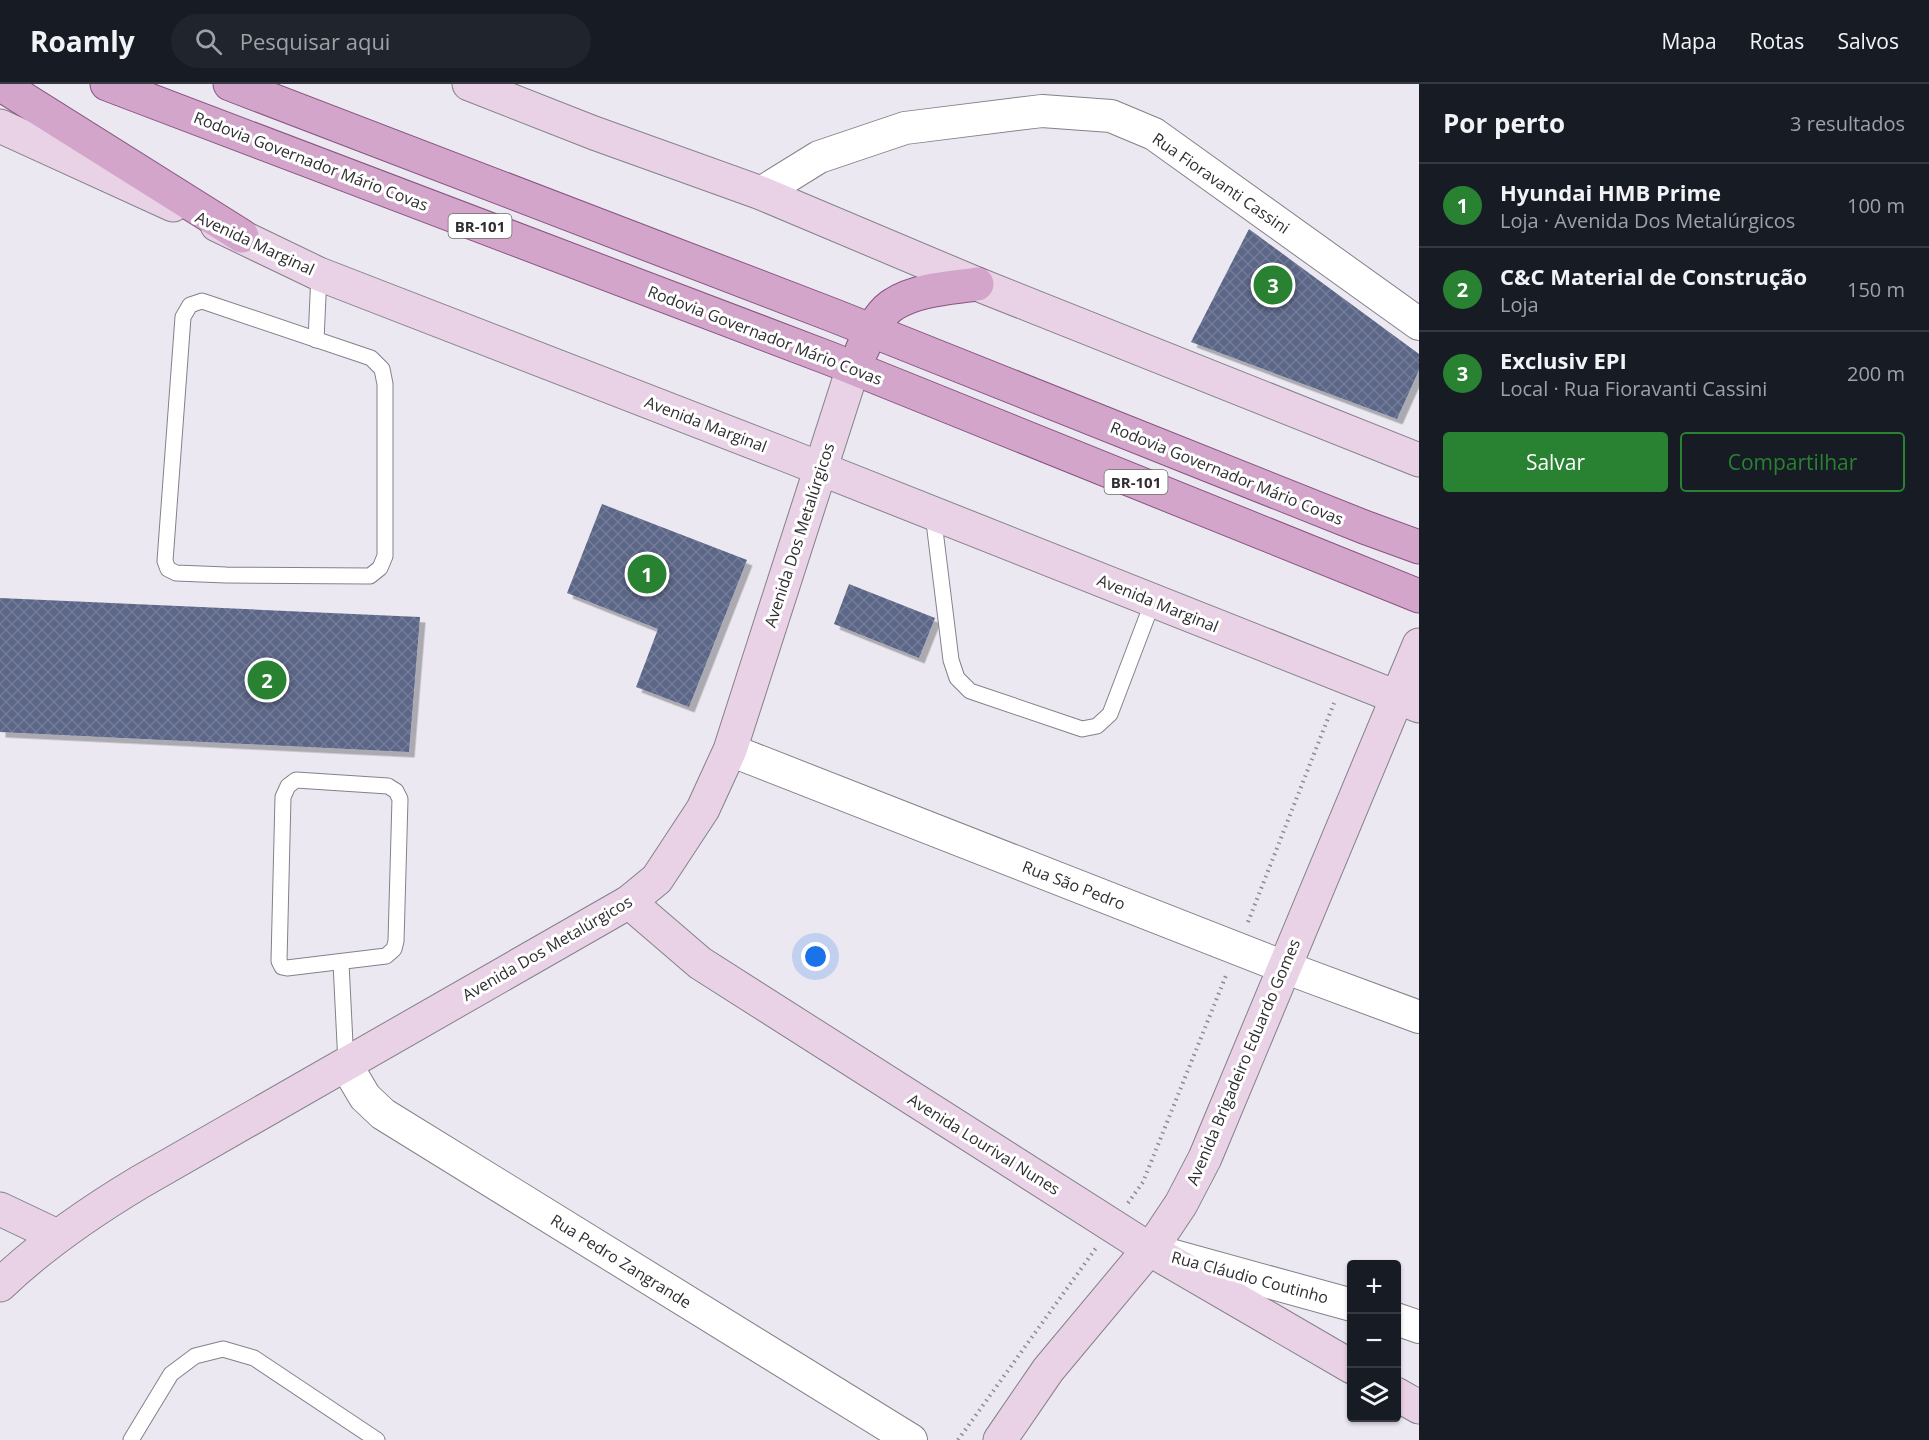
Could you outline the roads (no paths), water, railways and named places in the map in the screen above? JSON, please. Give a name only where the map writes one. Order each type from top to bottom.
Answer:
[{"type":"main road","points":[[0,84],[242,236]]},
{"type":"main road","name":"Rodovia Governador Mário Covas","points":[[107,84],[854,368],[1419,596]]},
{"type":"main road","name":"Rodovia Governador Mário Covas","points":[[230,84],[870,331],[1353,523],[1419,547]]},
{"type":"main road","points":[[469,84],[594,133],[761,193],[977,284],[1419,460]]},
{"type":"main road","name":"Avenida Marginal","points":[[0,126],[242,236],[319,274],[821,469],[1408,702]]},
{"type":"main road","points":[[854,368],[870,331],[892,305],[916,294],[977,284]]},
{"type":"main road","name":"Avenida Dos Metalúrgicos","points":[[0,1285],[25,1261],[95,1209],[629,902],[657,879],[703,809],[730,750],[854,368]]},
{"type":"main road","name":"Avenida Brigadeiro Eduardo Gomes","points":[[1000,1440],[1048,1370],[1149,1249],[1181,1203],[1205,1158],[1284,967],[1408,702],[1419,645]]},
{"type":"main road","name":"Avenida Lourival Nunes","points":[[629,902],[700,963],[1149,1249],[1347,1364]]},
{"type":"main road","points":[[0,1209],[57,1236]]},
{"type":"main road","points":[[1401,1397],[1419,1407]]},
{"type":"street","name":"Rua Fioravanti Cassini","points":[[761,193],[819,157],[904,128],[1042,111],[1111,116],[1154,134],[1419,324]]},
{"type":"street","name":"Rua São Pedro","points":[[730,750],[1284,967],[1419,1017]]},
{"type":"street","name":"Rua Pedro Zangrande","points":[[346,1065],[365,1097],[383,1114],[911,1440]]},
{"type":"street","name":"Rua Cláudio Coutinho","points":[[1149,1249],[1347,1304]]},
{"type":"street","points":[[1401,1321],[1419,1327]]},
{"type":"lane","points":[[316,340],[319,274]]},
{"type":"lane","points":[[202,301],[316,340],[371,358],[382,369],[385,384],[386,556],[380,568],[370,576],[176,573],[168,569],[165,561],[183,317],[190,305],[202,301]]},
{"type":"lane","points":[[933,514],[951,660],[957,678],[970,691],[1082,729],[1097,726],[1110,714],[1153,601]]},
{"type":"lane","points":[[296,780],[388,786],[396,791],[400,799],[394,949],[386,956],[341,963],[287,969],[282,967],[279,961],[283,797],[288,786],[296,780]]},
{"type":"lane","points":[[341,963],[346,1065]]},
{"type":"lane","points":[[131,1440],[171,1374],[195,1356],[223,1350],[254,1358],[377,1440]]},
{"type":"place","name":"Exclusiv EPI","points":[[1273,285]]},
{"type":"place","name":"Hyundai HMB Prime","points":[[647,574]]},
{"type":"place","name":"C&C Material de Construção","points":[[267,680]]}]
